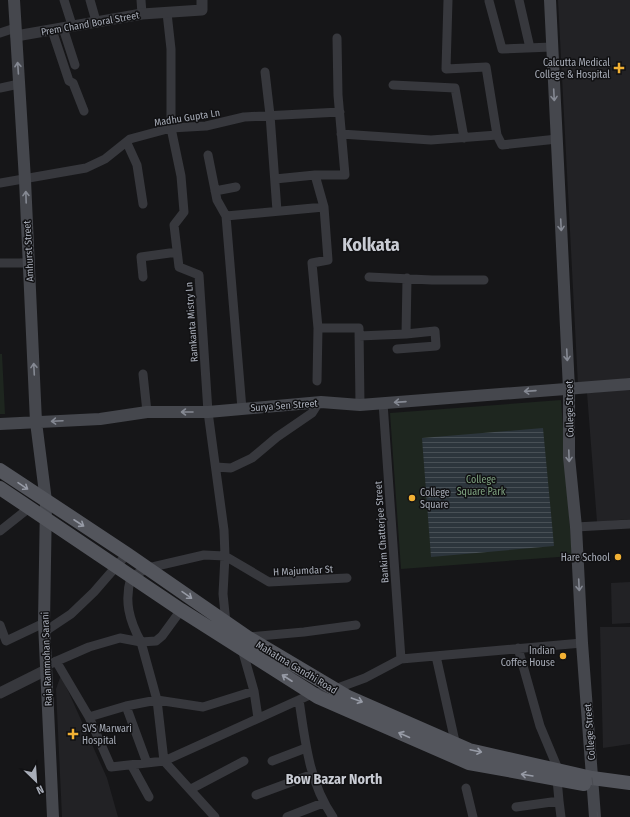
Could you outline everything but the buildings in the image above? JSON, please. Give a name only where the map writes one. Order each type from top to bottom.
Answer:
[{"type":"main road","name":"Amhurst Street","points":[[14,0],[25,180],[36,422],[46,502]]},
{"type":"main road","name":"College Street","points":[[550,0],[569,388],[569,458],[576,527],[582,643],[595,817]]},
{"type":"main road","name":"Surya Sen Street","points":[[0,424],[100,419],[147,412],[208,412],[319,402],[360,405],[630,384]]},
{"type":"main road","name":"Mahatma Gandhi Road","points":[[0,470],[46,502],[148,568],[226,623],[244,643],[306,697],[456,752],[469,750],[558,774],[630,790]]},
{"type":"main road","name":"Mahatma Gandhi Road","points":[[0,488],[181,610],[456,752]]},
{"type":"main road","name":"Raja Rammohan Sarani","points":[[46,502],[44,628],[49,666],[52,817]]},
{"type":"main road","name":"Mahatma Gandhi Road","points":[[593,782],[630,783]]},
{"type":"street","points":[[64,0],[62,28],[69,81],[73,84],[84,111]]},
{"type":"street","points":[[90,0],[96,21]]},
{"type":"street","points":[[142,0],[142,14]]},
{"type":"street","name":"Prem Chand Boral Street","points":[[16,32],[62,28],[142,14],[202,10],[202,0]]},
{"type":"street","points":[[448,0],[446,69],[486,66],[497,135],[502,145],[556,139]]},
{"type":"street","points":[[519,0],[530,48]]},
{"type":"street","points":[[489,2],[502,49],[552,47]]},
{"type":"street","name":"Ramkanta Mistry Ln","points":[[167,13],[171,49],[171,128],[181,176],[184,212],[174,225],[179,267],[199,275],[208,412]]},
{"type":"street","points":[[62,28],[75,65]]},
{"type":"street","points":[[0,32],[16,32]]},
{"type":"street","points":[[275,179],[315,175],[345,175],[341,134],[337,38]]},
{"type":"street","points":[[265,72],[270,115],[277,211]]},
{"type":"street","points":[[0,88],[19,84]]},
{"type":"street","points":[[393,85],[455,88],[464,138]]},
{"type":"street","name":"Madhu Gupta Ln","points":[[0,183],[25,180],[86,168],[105,159],[127,143],[130,139],[171,128],[206,126],[244,117],[340,112]]},
{"type":"street","points":[[341,134],[431,140],[497,135]]},
{"type":"street","points":[[127,143],[137,165],[143,204]]},
{"type":"street","points":[[208,155],[216,200],[226,216],[242,409]]},
{"type":"street","points":[[315,175],[324,207],[328,260],[312,263],[318,328],[317,381]]},
{"type":"street","points":[[215,191],[236,187]]},
{"type":"street","points":[[226,216],[324,207]]},
{"type":"street","points":[[143,277],[141,257],[177,252]]},
{"type":"street","points":[[0,263],[28,263]]},
{"type":"street","points":[[369,277],[432,280],[484,280]]},
{"type":"street","points":[[406,334],[407,278]]},
{"type":"street","points":[[318,328],[359,328],[360,405]]},
{"type":"street","points":[[359,336],[435,331],[436,346],[398,349]]},
{"type":"street","points":[[143,374],[147,412]]},
{"type":"street","points":[[216,467],[231,468],[252,458],[277,437],[312,413],[319,402]]},
{"type":"street","name":"Bankim Chatterjee Street","points":[[383,403],[401,659]]},
{"type":"street","points":[[208,412],[216,467],[225,556],[223,594],[226,623]]},
{"type":"street","points":[[0,531],[29,508]]},
{"type":"street","points":[[576,527],[630,524]]},
{"type":"street","points":[[0,625],[6,641],[44,628],[71,614],[94,592],[127,554]]},
{"type":"street","name":"H Majumdar St","points":[[131,577],[148,568],[204,555],[225,556],[269,582],[347,578]]},
{"type":"street","points":[[131,577],[128,589],[127,607],[133,628],[141,642],[157,700],[164,761],[191,789],[211,816]]},
{"type":"street","points":[[0,693],[49,666],[89,647],[120,638],[141,642],[156,641],[162,636],[181,610]]},
{"type":"street","points":[[258,718],[244,643],[304,632],[356,625]]},
{"type":"street","points":[[49,666],[89,717],[111,767],[132,766],[164,761],[306,697],[335,690],[365,678],[401,659],[582,643]]},
{"type":"street","points":[[518,648],[540,726],[558,774],[561,817]]},
{"type":"street","points":[[436,656],[456,752]]},
{"type":"street","points":[[89,717],[126,706],[157,700],[203,706],[254,691]]},
{"type":"street","points":[[306,697],[306,748],[312,774],[323,803],[333,817]]},
{"type":"street","points":[[126,706],[147,763]]},
{"type":"street","points":[[272,761],[306,748]]},
{"type":"street","points":[[191,789],[244,761]]},
{"type":"street","points":[[132,766],[149,797]]},
{"type":"street","points":[[256,795],[312,774]]},
{"type":"street","points":[[466,788],[473,817]]},
{"type":"street","points":[[516,807],[559,801]]},
{"type":"street","points":[[287,817],[323,803]]},
{"type":"shaded area","points":[[558,0],[630,0],[630,378],[578,385]]},
{"type":"shaded area","points":[[630,389],[630,519],[597,522],[587,393]]},
{"type":"shaded area","points":[[543,428],[554,546],[431,557],[422,438]]},
{"type":"shaded area","name":"Hare School","points":[[630,582],[630,623],[612,624],[611,583]]},
{"type":"shaded area","points":[[600,627],[630,627],[630,744],[603,748]]},
{"type":"shaded area","name":"SVS Marwari Hospital","points":[[61,675],[107,778],[118,817],[62,817],[56,689]]},
{"type":"green space","points":[[0,354],[2,354],[5,414],[0,414]]},
{"type":"green space","name":"College Square Park","points":[[561,400],[572,556],[401,569],[390,413]]},
{"type":"tram line","points":[[592,778],[593,786]]},
{"type":"tram line","points":[[597,812],[598,817]]},
{"type":"place","name":"Calcutta Medical College & Hospital","points":[[619,68]]},
{"type":"place","name":"College Square","points":[[412,498]]},
{"type":"place","name":"Hare School","points":[[618,557]]},
{"type":"place","name":"Indian Coffee House","points":[[563,656]]},
{"type":"place","name":"SVS Marwari Hospital","points":[[73,734]]},
{"type":"district","name":"Kolkata","points":[[371,245]]},
{"type":"district","name":"Bow Bazar North","points":[[334,779]]}]
